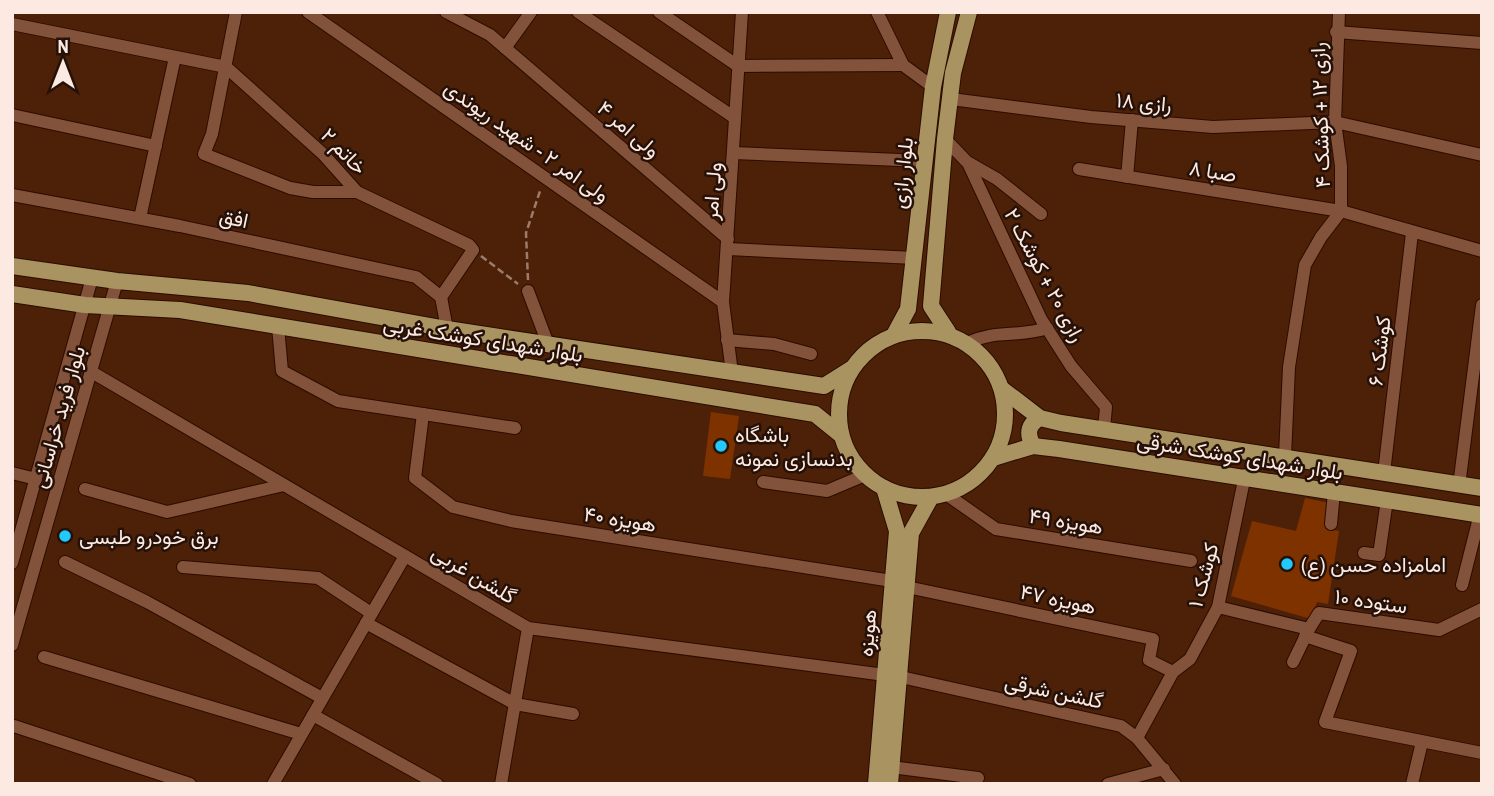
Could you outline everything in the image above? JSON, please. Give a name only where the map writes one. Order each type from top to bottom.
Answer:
[{"type":"main road","name":"بلوار رازی","points":[[894,335],[908,309],[923,161],[933,87],[948,12]]},
{"type":"main road","name":"بلوار رازی","points":[[948,332],[931,306],[953,73],[970,12]]},
{"type":"main road","name":"بلوار شهدای کوشک غربی","points":[[12,266],[117,281],[248,293],[447,329],[824,386],[851,369]]},
{"type":"main road","points":[[245,321],[248,293]]},
{"type":"main road","name":"بلوار شهدای کوشک غربی","points":[[12,294],[85,305],[180,310],[815,414],[841,435]]},
{"type":"main road","points":[[916,331],[948,332],[967,343],[989,363],[1002,389],[1006,411],[1003,433],[993,458],[966,485],[938,495],[902,495],[884,488],[865,475],[850,457],[841,435],[839,401],[851,369],[869,349],[894,335],[916,331]]},
{"type":"main road","name":"بلوار شهدای کوشک شرقی","points":[[1002,389],[1040,418],[1482,488]]},
{"type":"main road","points":[[1033,446],[1029,430],[1032,422],[1040,418]]},
{"type":"main road","name":"بلوار شهدای کوشک شرقی","points":[[993,458],[1033,446],[1245,475],[1334,492],[1481,514]]},
{"type":"main road","name":"هویزه","points":[[884,488],[897,531],[900,584],[893,676],[890,784]]},
{"type":"main road","name":"هویزه","points":[[900,584],[911,533],[938,495]]},
{"type":"main road","name":"هویزه","points":[[876,784],[893,676]]},
{"type":"street","points":[[236,12],[212,134],[204,154],[290,188],[313,192],[357,192]]},
{"type":"street","name":"ولی امر ۲ - شهید ریوندی","points":[[308,12],[723,302]]},
{"type":"street","name":"ولی امر ۴","points":[[446,12],[490,35],[728,244]]},
{"type":"street","points":[[505,48],[531,12]]},
{"type":"street","points":[[578,12],[735,118]]},
{"type":"street","points":[[659,12],[738,66],[904,65]]},
{"type":"street","name":"ولی امر","points":[[732,373],[723,302],[742,12]]},
{"type":"street","points":[[877,12],[904,65],[933,87]]},
{"type":"street","name":"رازی ۱۲ + کوشک ۴","points":[[1285,456],[1289,367],[1305,265],[1321,236],[1341,211],[1341,166],[1335,122],[1336,32],[1339,12]]},
{"type":"street","points":[[12,24],[226,67]]},
{"type":"street","points":[[1336,32],[1482,43]]},
{"type":"street","points":[[140,218],[175,57]]},
{"type":"street","name":"خاتم ۲","points":[[226,67],[323,154],[357,192],[457,237],[472,250]]},
{"type":"street","name":"رازی ۱۸","points":[[951,99],[1132,120],[1252,127],[1335,122],[1482,155]]},
{"type":"street","points":[[12,115],[156,146]]},
{"type":"street","points":[[1127,177],[1132,120]]},
{"type":"street","name":"رازی ۲۰ + کوشک ۲","points":[[945,139],[968,163],[1047,328],[1071,366],[1106,407],[1104,429]]},
{"type":"street","points":[[734,153],[923,161]]},
{"type":"street","points":[[968,163],[997,180],[1041,214]]},
{"type":"street","name":"صبا ۸","points":[[1079,169],[1341,211],[1482,251]]},
{"type":"street","name":"افق","points":[[12,195],[140,218],[416,277],[441,298]]},
{"type":"street","name":"کوشک ۶","points":[[1384,473],[1412,233]]},
{"type":"street","points":[[728,244],[915,258]]},
{"type":"street","points":[[447,329],[441,298],[472,250]]},
{"type":"street","name":"بلوار فرید خراسانی","points":[[12,563],[92,278]]},
{"type":"street","name":"بلوار فرید خراسانی","points":[[12,645],[117,281]]},
{"type":"street","points":[[528,291],[548,344]]},
{"type":"street","points":[[1459,486],[1482,304]]},
{"type":"street","points":[[278,327],[282,371],[338,401],[515,428]]},
{"type":"street","points":[[967,343],[987,334],[1030,333],[1047,328]]},
{"type":"street","points":[[727,340],[774,344],[811,354]]},
{"type":"street","name":"گلشن غربی","points":[[90,371],[528,628],[893,676]]},
{"type":"street","name":"هویزه ۴۰","points":[[423,414],[415,478],[453,507],[511,521],[900,584]]},
{"type":"street","points":[[49,436],[70,444]]},
{"type":"street","points":[[12,473],[36,479]]},
{"type":"street","points":[[763,482],[827,491],[865,475]]},
{"type":"street","name":"کوشک ۱","points":[[1137,738],[1173,672],[1190,659],[1218,607],[1245,475]]},
{"type":"street","points":[[85,489],[167,512],[284,485]]},
{"type":"street","points":[[1331,524],[1334,492]]},
{"type":"street","name":"هویزه ۴۹","points":[[938,495],[996,529],[1191,561]]},
{"type":"street","points":[[1364,553],[1379,555],[1387,500]]},
{"type":"street","points":[[1462,585],[1481,514]]},
{"type":"street","points":[[273,784],[405,556]]},
{"type":"street","points":[[65,562],[147,602],[323,698]]},
{"type":"street","points":[[183,567],[318,578],[369,618],[515,704],[573,714]]},
{"type":"street","name":"هویزه ۴۷","points":[[900,584],[1153,639],[1149,660],[1173,672]]},
{"type":"street","points":[[1218,607],[1307,633],[1351,651],[1325,722],[1482,753]]},
{"type":"street","name":"ستوده ۱۰","points":[[1307,633],[1319,613],[1439,630],[1482,609]]},
{"type":"street","points":[[502,784],[528,628]]},
{"type":"street","points":[[1293,662],[1307,633]]},
{"type":"street","points":[[44,657],[302,734]]},
{"type":"street","name":"گلشن شرقی","points":[[893,676],[1121,726],[1137,738],[1175,784]]},
{"type":"street","points":[[313,715],[437,784]]},
{"type":"street","points":[[14,726],[190,784]]},
{"type":"street","points":[[1412,784],[1422,742]]},
{"type":"street","points":[[891,767],[978,778]]},
{"type":"street","points":[[1108,784],[1164,769]]},
{"type":"path","points":[[528,291],[526,233],[545,177]]},
{"type":"path","points":[[472,250],[528,291]]},
{"type":"building","name":"باشگاه بدنسازی نمونه","points":[[711,412],[739,416],[730,479],[703,476]]},
{"type":"building","name":"امامزاده حسن (ع)","points":[[1305,498],[1330,503],[1329,529],[1339,531],[1328,604],[1317,602],[1311,619],[1231,596],[1252,521],[1296,531]]},
{"type":"place","name":"باشگاه بدنسازی نمونه","points":[[721,446]]},
{"type":"place","name":"برق خودرو طبسی","points":[[65,536]]},
{"type":"place","name":"امامزاده حسن (ع)","points":[[1287,564]]}]
